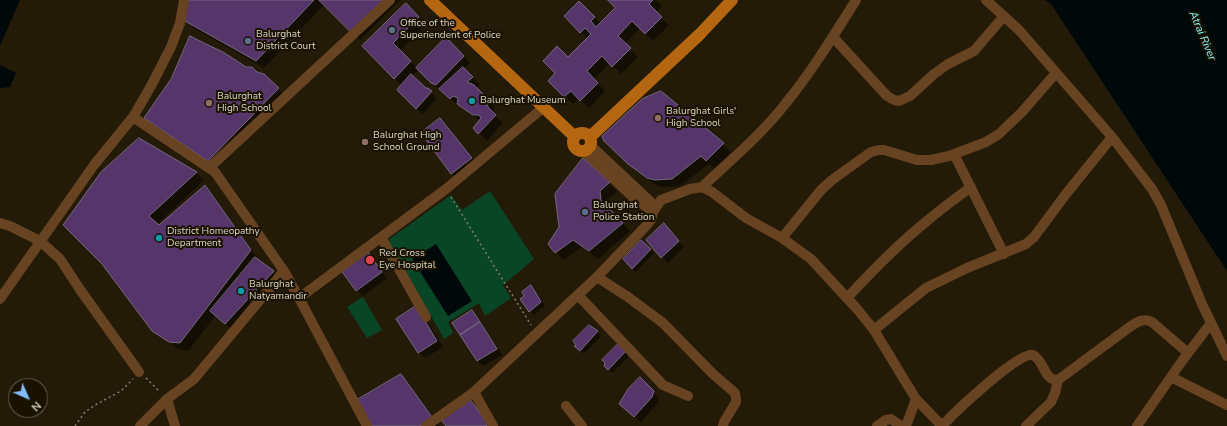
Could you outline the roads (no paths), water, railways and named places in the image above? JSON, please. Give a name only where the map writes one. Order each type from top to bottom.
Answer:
[{"type":"main road","points":[[430,0],[575,137],[582,133],[588,144],[700,34],[732,0]]},
{"type":"street","points":[[0,299],[94,165],[133,116],[151,86],[171,47],[180,23],[184,0]]},
{"type":"street","points":[[209,168],[390,0]]},
{"type":"street","points":[[426,426],[474,392],[597,277],[645,227],[650,220],[654,209],[661,200],[690,189],[702,187],[747,145],[785,104],[803,81],[856,0]]},
{"type":"street","points":[[986,0],[1019,30],[1112,137],[1152,189],[1161,206],[1211,323],[1227,356]]},
{"type":"street","points":[[833,37],[888,96],[899,101],[910,96],[934,74],[948,64],[974,51],[1004,16]]},
{"type":"street","points":[[782,238],[821,190],[832,180],[871,152],[884,150],[917,160],[931,160],[954,154],[986,142],[999,134],[1022,112],[1056,73]]},
{"type":"street","points":[[299,298],[446,189],[544,107]]},
{"type":"street","points":[[133,116],[215,172],[284,271],[367,426]]},
{"type":"street","points":[[874,330],[926,288],[967,268],[1026,244],[1034,237],[1066,194],[1112,137]]},
{"type":"street","points":[[588,144],[654,209]]},
{"type":"street","points":[[954,154],[1004,254]]},
{"type":"street","points":[[702,187],[712,192],[746,218],[782,238],[811,259],[874,330],[916,399],[942,426],[987,384],[1028,355],[1035,356],[1048,376],[1052,379],[1058,380]]},
{"type":"street","points":[[847,298],[875,268],[926,222],[971,187]]},
{"type":"street","points":[[0,223],[10,226],[40,242],[60,259],[81,292],[139,372]]},
{"type":"street","points":[[381,237],[426,317]]},
{"type":"street","points":[[140,426],[167,399],[194,379],[284,271]]},
{"type":"street","points":[[597,277],[628,297],[663,323],[713,374],[734,393],[736,402],[723,426]]},
{"type":"street","points":[[578,295],[663,385],[688,396]]},
{"type":"street","points":[[1026,426],[1051,402],[1058,380],[1138,321],[1148,320],[1152,322],[1188,353]]},
{"type":"street","points":[[1137,426],[1211,323]]},
{"type":"street","points":[[1171,377],[1227,405]]},
{"type":"street","points":[[474,392],[493,426]]},
{"type":"street","points":[[167,399],[175,426]]},
{"type":"street","points":[[906,426],[916,399]]},
{"type":"street","points":[[566,406],[582,426]]},
{"type":"street","points":[[877,426],[886,420],[891,420],[901,426]]},
{"type":"water","points":[[0,0],[20,0],[0,46]]},
{"type":"water","name":"Atrai River","points":[[1045,0],[1227,0],[1227,271],[1051,4]]},
{"type":"water","points":[[0,65],[16,73],[10,87],[0,88]]},
{"type":"water","points":[[436,244],[472,301],[448,316],[412,259]]},
{"type":"place","name":"Office of the Superiendent of Police","points":[[392,30]]},
{"type":"place","name":"Balurghat District Court","points":[[248,41]]},
{"type":"place","name":"Balurghat Museum","points":[[472,101]]},
{"type":"place","name":"Balurghat High School","points":[[209,103]]},
{"type":"place","name":"Balurghat Girls' High School","points":[[658,118]]},
{"type":"place","name":"Balurghat High School Ground","points":[[365,142]]},
{"type":"place","name":"Balurghat Police Station","points":[[585,212]]},
{"type":"place","name":"District Homeopathy Department","points":[[159,238]]},
{"type":"place","name":"Red Cross Eye Hospital","points":[[370,260]]},
{"type":"place","name":"Balurghat Natyamandir","points":[[241,291]]}]
